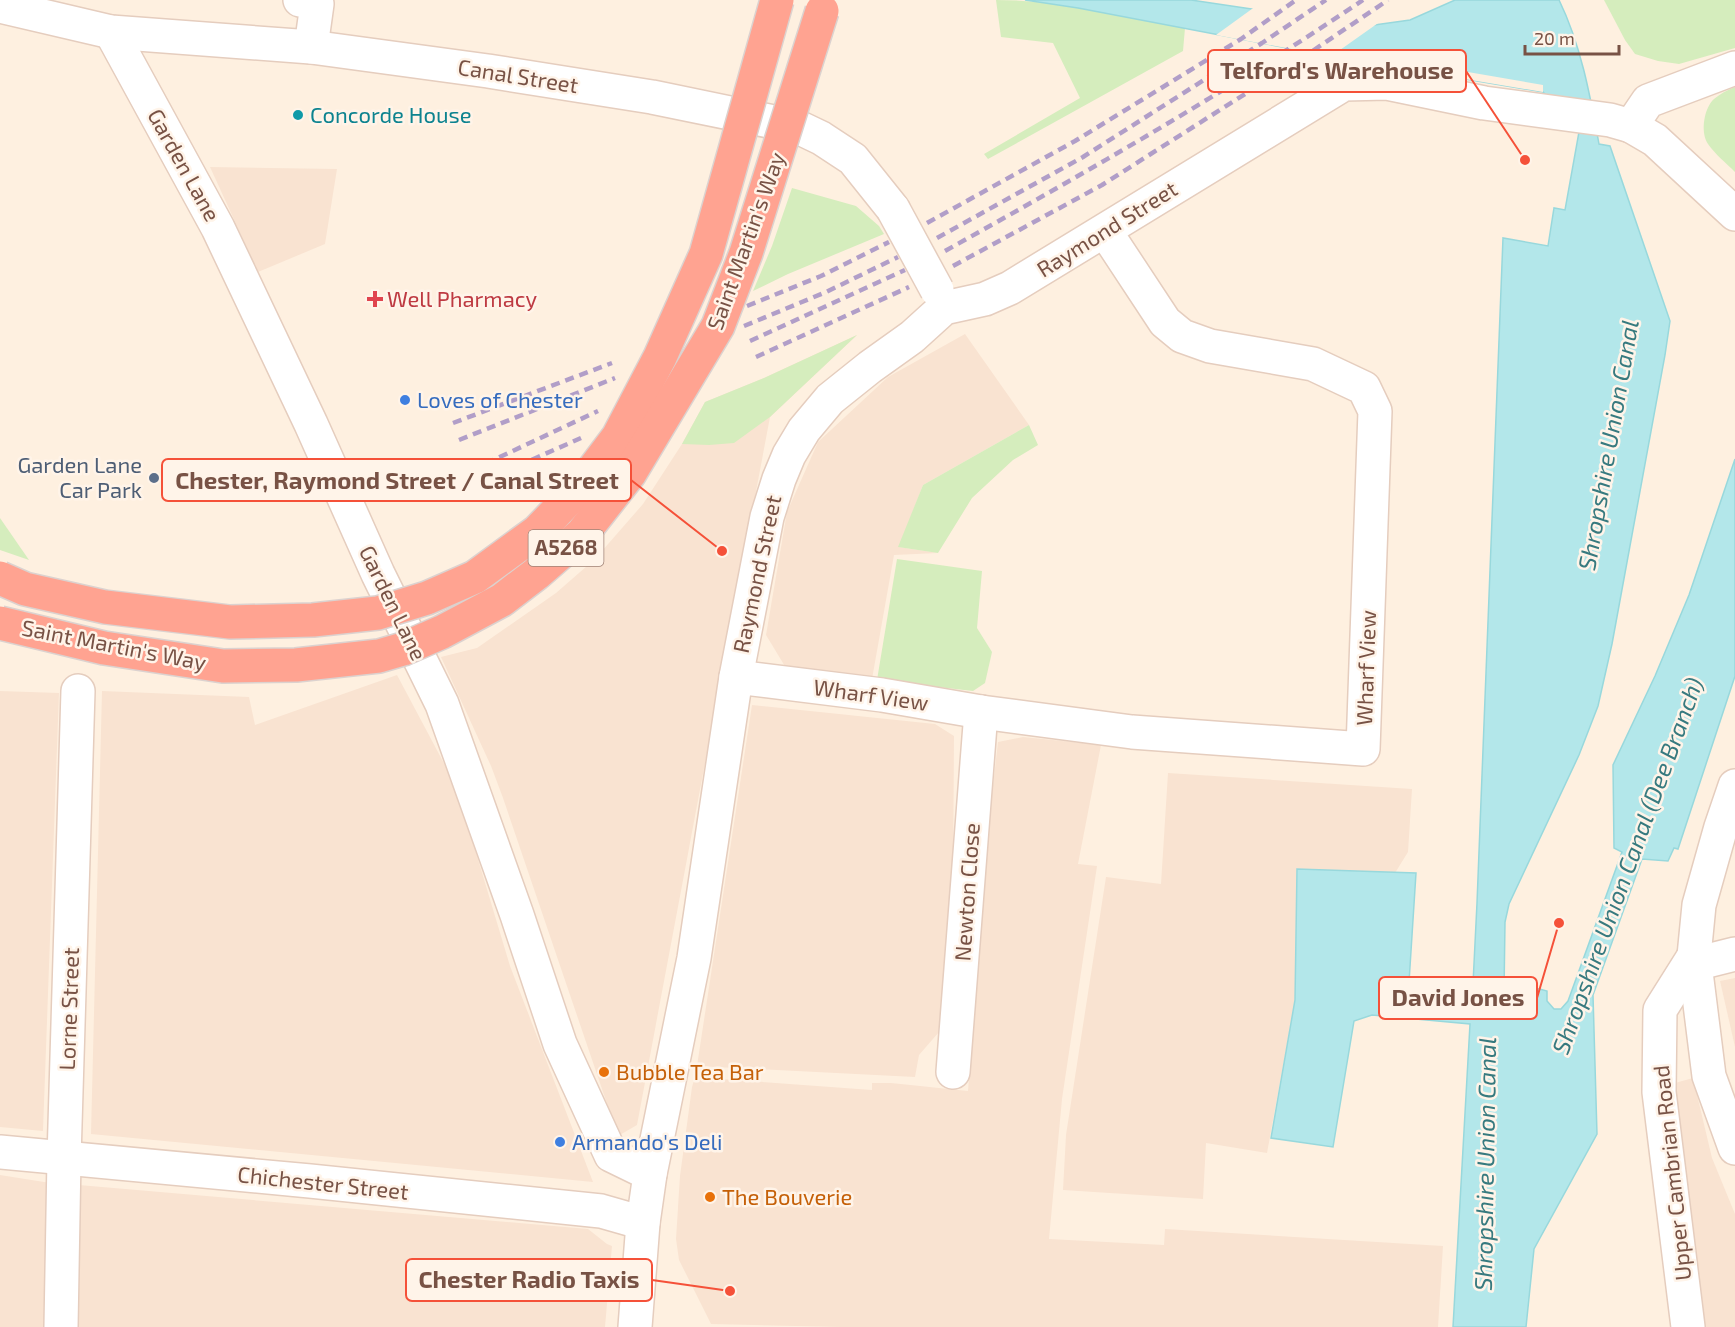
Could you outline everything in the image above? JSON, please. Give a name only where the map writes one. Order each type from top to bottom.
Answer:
[{"type":"highway","name":"Saint Martin's Way","points":[[0,578],[25,589],[105,607],[230,622],[313,620],[378,613],[427,598],[475,577],[538,531],[581,486],[618,437],[660,357],[706,254],[777,0]]},
{"type":"highway","name":"Saint Martin's Way","points":[[0,623],[104,648],[223,666],[296,665],[379,656],[404,649],[502,600],[582,534],[630,473],[718,327],[746,253],[822,11]]},
{"type":"street","points":[[300,0],[317,4],[310,47]]},
{"type":"street","name":"Canal Street","points":[[0,6],[111,32],[310,47],[488,71],[652,97],[798,127],[821,138],[854,159],[893,209],[940,299]]},
{"type":"street","name":"Garden Lane","points":[[111,32],[218,228],[311,424],[378,574],[442,704],[560,1044],[611,1155],[650,1174]]},
{"type":"street","points":[[1735,68],[1648,101],[1621,123],[1655,140],[1735,214]]},
{"type":"street","name":"Raymond Street","points":[[643,1325],[643,1223],[650,1174],[694,958],[736,677],[766,517],[789,455],[804,430],[830,399],[912,337],[940,299],[985,299],[1010,288],[1344,84],[1387,83],[1484,103],[1621,123]]},
{"type":"street","name":"Wharf View","points":[[736,677],[882,695],[981,712],[1132,732],[1363,749],[1375,411],[1364,388],[1313,364],[1210,346],[1182,336],[1165,322],[1105,231]]},
{"type":"street","name":"Lorne Street","points":[[61,1327],[78,691]]},
{"type":"street","name":"Newton Close","points":[[953,1072],[981,712]]},
{"type":"street","points":[[1735,786],[1699,905],[1695,960],[1709,1076],[1735,1148]]},
{"type":"street","points":[[1695,960],[1735,954]]},
{"type":"street","name":"Upper Cambrian Road","points":[[1688,1327],[1659,1092],[1660,1010],[1695,960]]},
{"type":"street","name":"Chichester Street","points":[[0,1152],[601,1211],[643,1223]]},
{"type":"shaded area","points":[[210,167],[337,169],[325,244],[258,272]]},
{"type":"shaded area","points":[[965,334],[1029,425],[923,485],[899,547],[938,553],[894,555],[872,679],[786,668],[766,635],[787,512],[818,442],[888,377]]},
{"type":"shaded area","points":[[857,335],[770,417],[637,1125],[618,1136],[503,798],[491,766],[441,657],[477,648],[556,593],[595,559],[643,504],[682,444],[705,402],[764,378]]},
{"type":"shaded area","points":[[397,675],[456,786],[510,966],[593,1182],[91,1134],[102,691],[249,697],[255,725]]},
{"type":"shaded area","points":[[0,691],[59,693],[43,1131],[0,1127]]},
{"type":"shaded area","points":[[752,705],[935,724],[954,736],[949,1010],[939,1032],[919,1055],[915,1077],[697,1066]]},
{"type":"shaded area","points":[[1023,737],[1101,745],[1078,864],[1097,866],[1062,1099],[1049,1239],[1164,1245],[1165,1229],[1443,1246],[1438,1327],[841,1327],[711,1324],[679,1260],[676,1239],[680,1176],[695,1077],[872,1090],[872,1083],[891,1083],[968,1091],[985,855],[998,742]]},
{"type":"shaded area","points":[[1168,773],[1412,789],[1408,852],[1395,873],[1297,869],[1295,1000],[1267,1153],[1206,1143],[1203,1199],[1063,1190],[1066,1135],[1106,877],[1161,884]]},
{"type":"shaded area","points":[[1735,978],[1735,1047],[1720,981]]},
{"type":"shaded area","points":[[1693,1078],[1712,1158],[1735,1214],[1735,1327],[1700,1327],[1695,1299],[1675,1083]]},
{"type":"shaded area","points":[[0,1175],[44,1182],[588,1229],[612,1246],[605,1327],[0,1327]]},
{"type":"green space","points":[[996,0],[1067,6],[1185,28],[1183,51],[988,159],[984,154],[1080,98],[1053,43],[1001,37]]},
{"type":"green space","points":[[1604,0],[1735,0],[1735,48],[1679,64],[1635,54]]},
{"type":"green space","points":[[1735,87],[1735,172],[1708,144],[1704,127],[1708,108],[1714,99]]},
{"type":"green space","points":[[792,188],[856,206],[879,226],[884,234],[753,291],[772,246]]},
{"type":"green space","points":[[857,335],[770,417],[734,443],[682,444],[705,402],[764,378]]},
{"type":"green space","points":[[1029,425],[1038,445],[1013,460],[972,498],[938,553],[898,547],[923,485]]},
{"type":"green space","points":[[0,518],[29,560],[0,550]]},
{"type":"green space","points":[[897,559],[982,571],[977,628],[992,652],[985,683],[973,691],[877,680]]},
{"type":"water","points":[[1025,0],[1191,0],[1367,26],[1410,20],[1455,0],[1559,0],[1579,52],[1599,144],[1610,146],[1670,321],[1612,644],[1598,706],[1579,755],[1509,904],[1505,922],[1504,993],[1508,1000],[1518,1002],[1525,985],[1547,991],[1547,1001],[1554,1009],[1561,1009],[1568,1001],[1622,852],[1614,848],[1613,765],[1655,676],[1689,595],[1735,459],[1735,676],[1678,849],[1674,848],[1668,861],[1642,859],[1593,995],[1597,1134],[1534,1249],[1526,1327],[1453,1327],[1470,1024],[1372,1015],[1354,1021],[1333,1147],[1271,1138],[1295,1000],[1297,869],[1416,873],[1408,998],[1472,1004],[1503,238],[1548,246],[1554,208],[1565,210],[1579,132],[1543,92],[1340,58]]},
{"type":"pier","points":[[1256,6],[1367,23],[1381,21],[1340,50],[1543,85],[1543,92],[1216,35]]},
{"type":"railway","points":[[927,223],[1075,141],[1241,39],[1296,0]]},
{"type":"railway","points":[[937,238],[1083,157],[1326,0]]},
{"type":"railway","points":[[945,251],[1157,130],[1363,0]]},
{"type":"railway","points":[[953,266],[1102,185],[1311,52],[1388,0]]},
{"type":"railway","points":[[747,306],[821,276],[889,242]]},
{"type":"railway","points":[[744,326],[826,292],[898,257]]},
{"type":"railway","points":[[750,341],[905,270]]},
{"type":"railway","points":[[756,357],[909,287]]},
{"type":"railway","points":[[453,423],[612,363]]},
{"type":"railway","points":[[459,440],[615,378]]},
{"type":"railway","points":[[472,470],[598,411]]},
{"type":"railway","points":[[477,484],[581,438]]},
{"type":"place","name":"Concorde House","points":[[298,115]]},
{"type":"place","name":"Telford's Warehouse","points":[[1525,160]]},
{"type":"place","name":"Well Pharmacy","points":[[375,299]]},
{"type":"place","name":"Loves of Chester","points":[[405,400]]},
{"type":"place","name":"Garden Lane Car Park","points":[[154,478]]},
{"type":"place","name":"Chester, Raymond Street / Canal Street","points":[[722,551]]},
{"type":"place","name":"David Jones","points":[[1559,923]]},
{"type":"place","name":"Bubble Tea Bar","points":[[604,1072]]},
{"type":"place","name":"Armando's Deli","points":[[560,1142]]},
{"type":"place","name":"The Bouverie","points":[[710,1197]]},
{"type":"place","name":"Chester Radio Taxis","points":[[730,1291]]},
{"type":"water label","name":"Shropshire Union Canal","points":[[1609,445]]},
{"type":"water label","name":"Shropshire Union Canal (Dee Branch)","points":[[1628,866]]},
{"type":"water label","name":"Shropshire Union Canal","points":[[1486,1164]]}]
